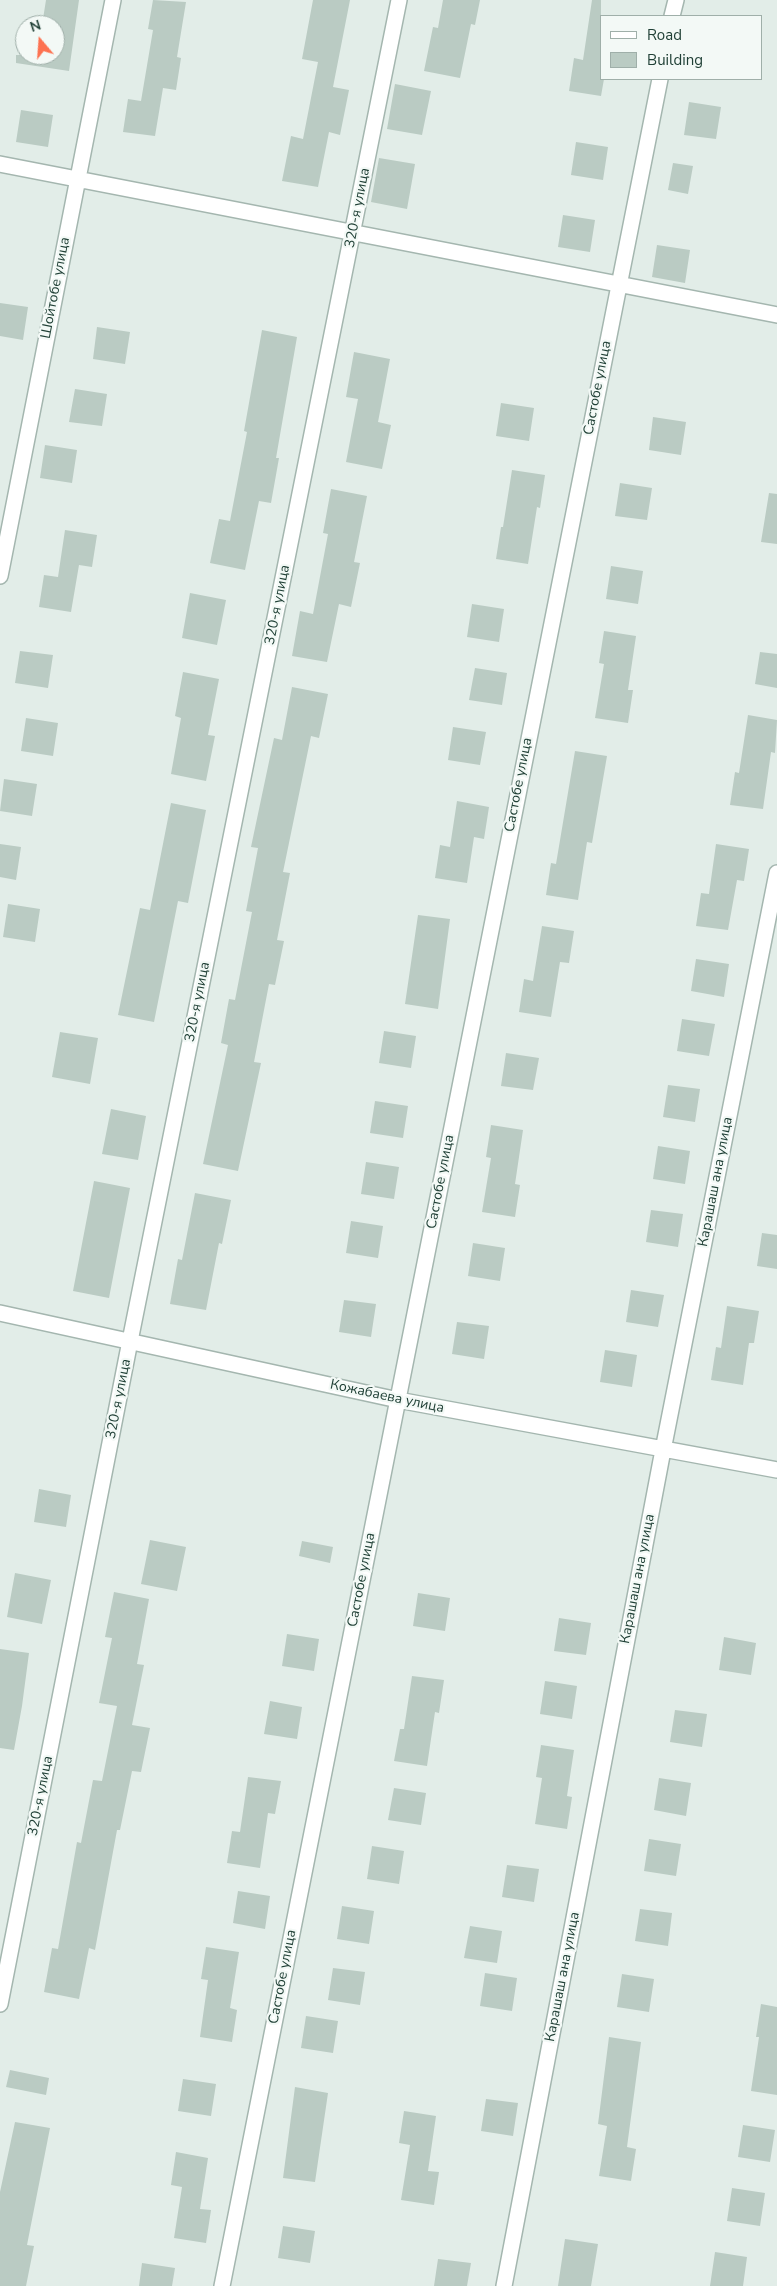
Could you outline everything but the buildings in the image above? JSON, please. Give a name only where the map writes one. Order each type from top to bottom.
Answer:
[{"type":"street","name":"Шойтобе улица","points":[[0,576],[113,0]]},
{"type":"street","name":"320-я улица","points":[[0,2004],[130,1341],[399,0]]},
{"type":"street","points":[[672,15],[676,0]]},
{"type":"street","name":"Састобе улица","points":[[222,2286],[660,80]]},
{"type":"street","points":[[0,164],[777,315]]},
{"type":"street","name":"Карашаш ана улица","points":[[504,2286],[663,1450],[777,873]]},
{"type":"street","name":"Кожабаева улица","points":[[0,1313],[398,1400],[777,1470]]}]
